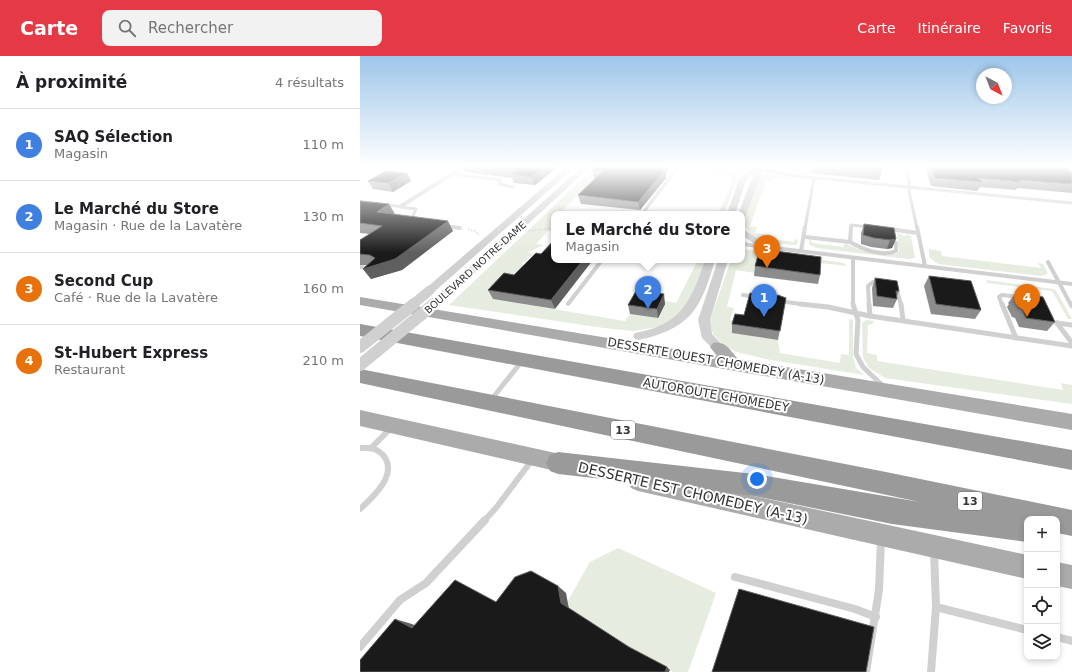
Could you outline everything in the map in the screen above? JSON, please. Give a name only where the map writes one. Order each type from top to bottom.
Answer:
[{"type":"highway","name":"AUTOROUTE CHOMEDEY","points":[[360,330],[1072,460]]},
{"type":"highway","name":"13","points":[[360,376],[886,483],[1039,516]]},
{"type":"highway","points":[[558,463],[754,485],[892,511],[1024,529]]},
{"type":"highway","points":[[1060,521],[1072,523]]},
{"type":"highway","points":[[1060,533],[1072,535]]},
{"type":"main road","name":"DESSERTE OUEST CHOMEDEY (A-13)","points":[[360,301],[1072,422]]},
{"type":"main road","points":[[604,342],[639,336]]},
{"type":"main road","points":[[718,347],[734,365]]},
{"type":"main road","name":"DESSERTE EST CHOMEDEY (A-13)","points":[[360,418],[1024,566]]},
{"type":"main road","points":[[1060,575],[1072,577]]},
{"type":"street","points":[[360,202],[400,207],[419,195]]},
{"type":"street","name":"BOULEVARD NOTRE-DAME","points":[[360,347],[429,291],[540,195]]},
{"type":"street","name":"BOULEVARD NOTRE-DAME","points":[[360,365],[446,294],[556,195]]},
{"type":"street","points":[[732,211],[738,195]]},
{"type":"street","points":[[744,211],[750,195]]},
{"type":"street","points":[[745,233],[764,247]]},
{"type":"street","points":[[745,244],[1072,284]]},
{"type":"street","points":[[639,336],[664,330],[673,326],[684,317],[694,302],[709,263]]},
{"type":"street","points":[[718,347],[706,335],[704,320],[722,263]]},
{"type":"lane","points":[[644,211],[657,195]]},
{"type":"lane","points":[[801,251],[805,237],[811,195]]},
{"type":"lane","points":[[910,195],[925,266]]},
{"type":"lane","points":[[988,195],[1072,203]]},
{"type":"lane","points":[[400,207],[416,209],[412,218],[416,222],[422,223]]},
{"type":"lane","points":[[850,242],[851,225],[874,227]]},
{"type":"lane","points":[[442,226],[460,228]]},
{"type":"lane","points":[[887,229],[894,232],[918,233]]},
{"type":"lane","points":[[805,237],[850,242],[862,248],[891,253],[896,251],[896,243]]},
{"type":"lane","points":[[853,258],[853,307],[858,320],[856,349],[858,359],[863,367],[888,391]]},
{"type":"lane","points":[[1048,262],[1072,306]]},
{"type":"lane","points":[[568,304],[600,263]]},
{"type":"lane","points":[[360,267],[377,269]]},
{"type":"lane","points":[[870,316],[868,286],[873,282],[887,283],[896,287],[899,292],[903,320]]},
{"type":"lane","points":[[743,295],[758,297]]},
{"type":"lane","points":[[1016,338],[999,297],[1004,295],[1028,298]]},
{"type":"lane","points":[[772,300],[828,307],[870,316],[1072,346]]},
{"type":"lane","points":[[1072,325],[1057,323],[1072,343]]},
{"type":"lane","points":[[489,402],[524,360]]},
{"type":"lane","points":[[371,448],[393,426]]},
{"type":"lane","points":[[360,448],[371,448],[378,450],[388,460],[389,470],[378,491],[360,509]]},
{"type":"lane","points":[[360,648],[400,600],[426,583],[496,508],[533,457]]},
{"type":"lane","points":[[866,672],[876,617],[881,568],[881,535]]},
{"type":"lane","points":[[931,672],[936,607],[934,546]]},
{"type":"lane","points":[[735,577],[855,609],[876,617]]},
{"type":"lane","points":[[936,607],[1024,629]]},
{"type":"lane","points":[[1060,638],[1072,641]]},
{"type":"path","points":[[460,228],[472,229],[483,239]]},
{"type":"path","points":[[524,233],[551,228]]},
{"type":"shaded area","points":[[566,195],[578,195],[562,211],[551,211],[551,231],[548,231],[536,244],[544,245],[528,252],[534,255],[522,263],[524,265],[493,299],[625,321],[630,314],[658,318],[659,300],[676,303],[696,263],[705,263],[691,296],[680,315],[663,326],[634,331],[604,328],[449,305]]},
{"type":"shaded area","points":[[727,195],[731,195],[725,211],[719,211]]},
{"type":"shaded area","points":[[754,195],[761,195],[750,226],[757,227],[755,233],[771,235],[772,239],[794,242],[795,238],[798,241],[796,245],[781,244],[757,238],[747,229],[745,219]]},
{"type":"shaded area","points":[[897,233],[903,236],[907,236],[906,234],[911,236],[915,258],[908,259],[817,248],[809,244],[811,240],[812,243],[844,247],[844,243],[858,249],[896,254],[899,252]]},
{"type":"shaded area","points":[[745,249],[844,263],[847,266],[760,256],[755,273],[736,270],[727,307],[734,308],[730,320],[736,321],[778,340],[780,353],[840,363],[841,354],[849,355],[849,319],[853,320],[853,357],[856,368],[864,375],[771,360],[736,352],[723,345],[713,334],[709,323],[730,263],[745,263]]},
{"type":"shaded area","points":[[929,249],[941,251],[942,256],[1041,268],[1038,263],[1043,264],[1048,274],[1041,276],[938,264],[929,257]]},
{"type":"shaded area","points":[[986,280],[1054,289],[1072,319],[1068,319],[1052,291],[987,283]]},
{"type":"shaded area","points":[[866,320],[874,321],[872,324],[868,325],[867,353],[877,355],[877,361],[1063,390],[1061,383],[1072,385],[1072,404],[885,378],[869,368],[863,357],[862,323]]},
{"type":"shaded area","points":[[618,548],[716,593],[688,672],[673,672],[561,613],[590,562]]},
{"type":"building","points":[[578,195],[644,195],[638,202]]},
{"type":"building","points":[[360,201],[389,204],[377,212],[448,221],[395,259],[363,269],[375,258],[370,255],[360,254],[360,240],[382,226],[360,223]]},
{"type":"building","points":[[864,224],[894,228],[896,239],[890,240],[863,235]]},
{"type":"building","points":[[551,243],[551,263],[581,263],[551,300],[488,290],[504,273],[514,275],[536,253],[541,254]]},
{"type":"building","points":[[760,249],[821,257],[820,275],[755,266]]},
{"type":"building","points":[[929,276],[971,281],[981,310],[936,304]]},
{"type":"building","points":[[875,278],[897,281],[899,291],[896,291],[897,299],[877,296]]},
{"type":"building","points":[[644,289],[658,291],[656,293],[664,294],[657,309],[628,305],[636,291],[642,292]]},
{"type":"building","points":[[750,293],[775,296],[778,295],[786,298],[780,331],[732,324],[735,314],[744,315]]},
{"type":"building","points":[[1015,294],[1043,297],[1055,322],[1026,318],[1022,308],[1019,308],[1014,297],[1017,298]]},
{"type":"building","points":[[531,571],[558,586],[561,603],[629,647],[667,667],[665,672],[360,672],[360,660],[395,619],[412,628],[455,580],[496,602],[515,577]]},
{"type":"building","points":[[739,589],[874,627],[866,672],[712,672]]},
{"type":"place","name":"Second Cup","points":[[767,268]]},
{"type":"place","name":"Le Marché du Store","points":[[648,309]]},
{"type":"place","name":"SAQ Sélection","points":[[764,317]]},
{"type":"place","name":"St-Hubert Express","points":[[1027,317]]}]
